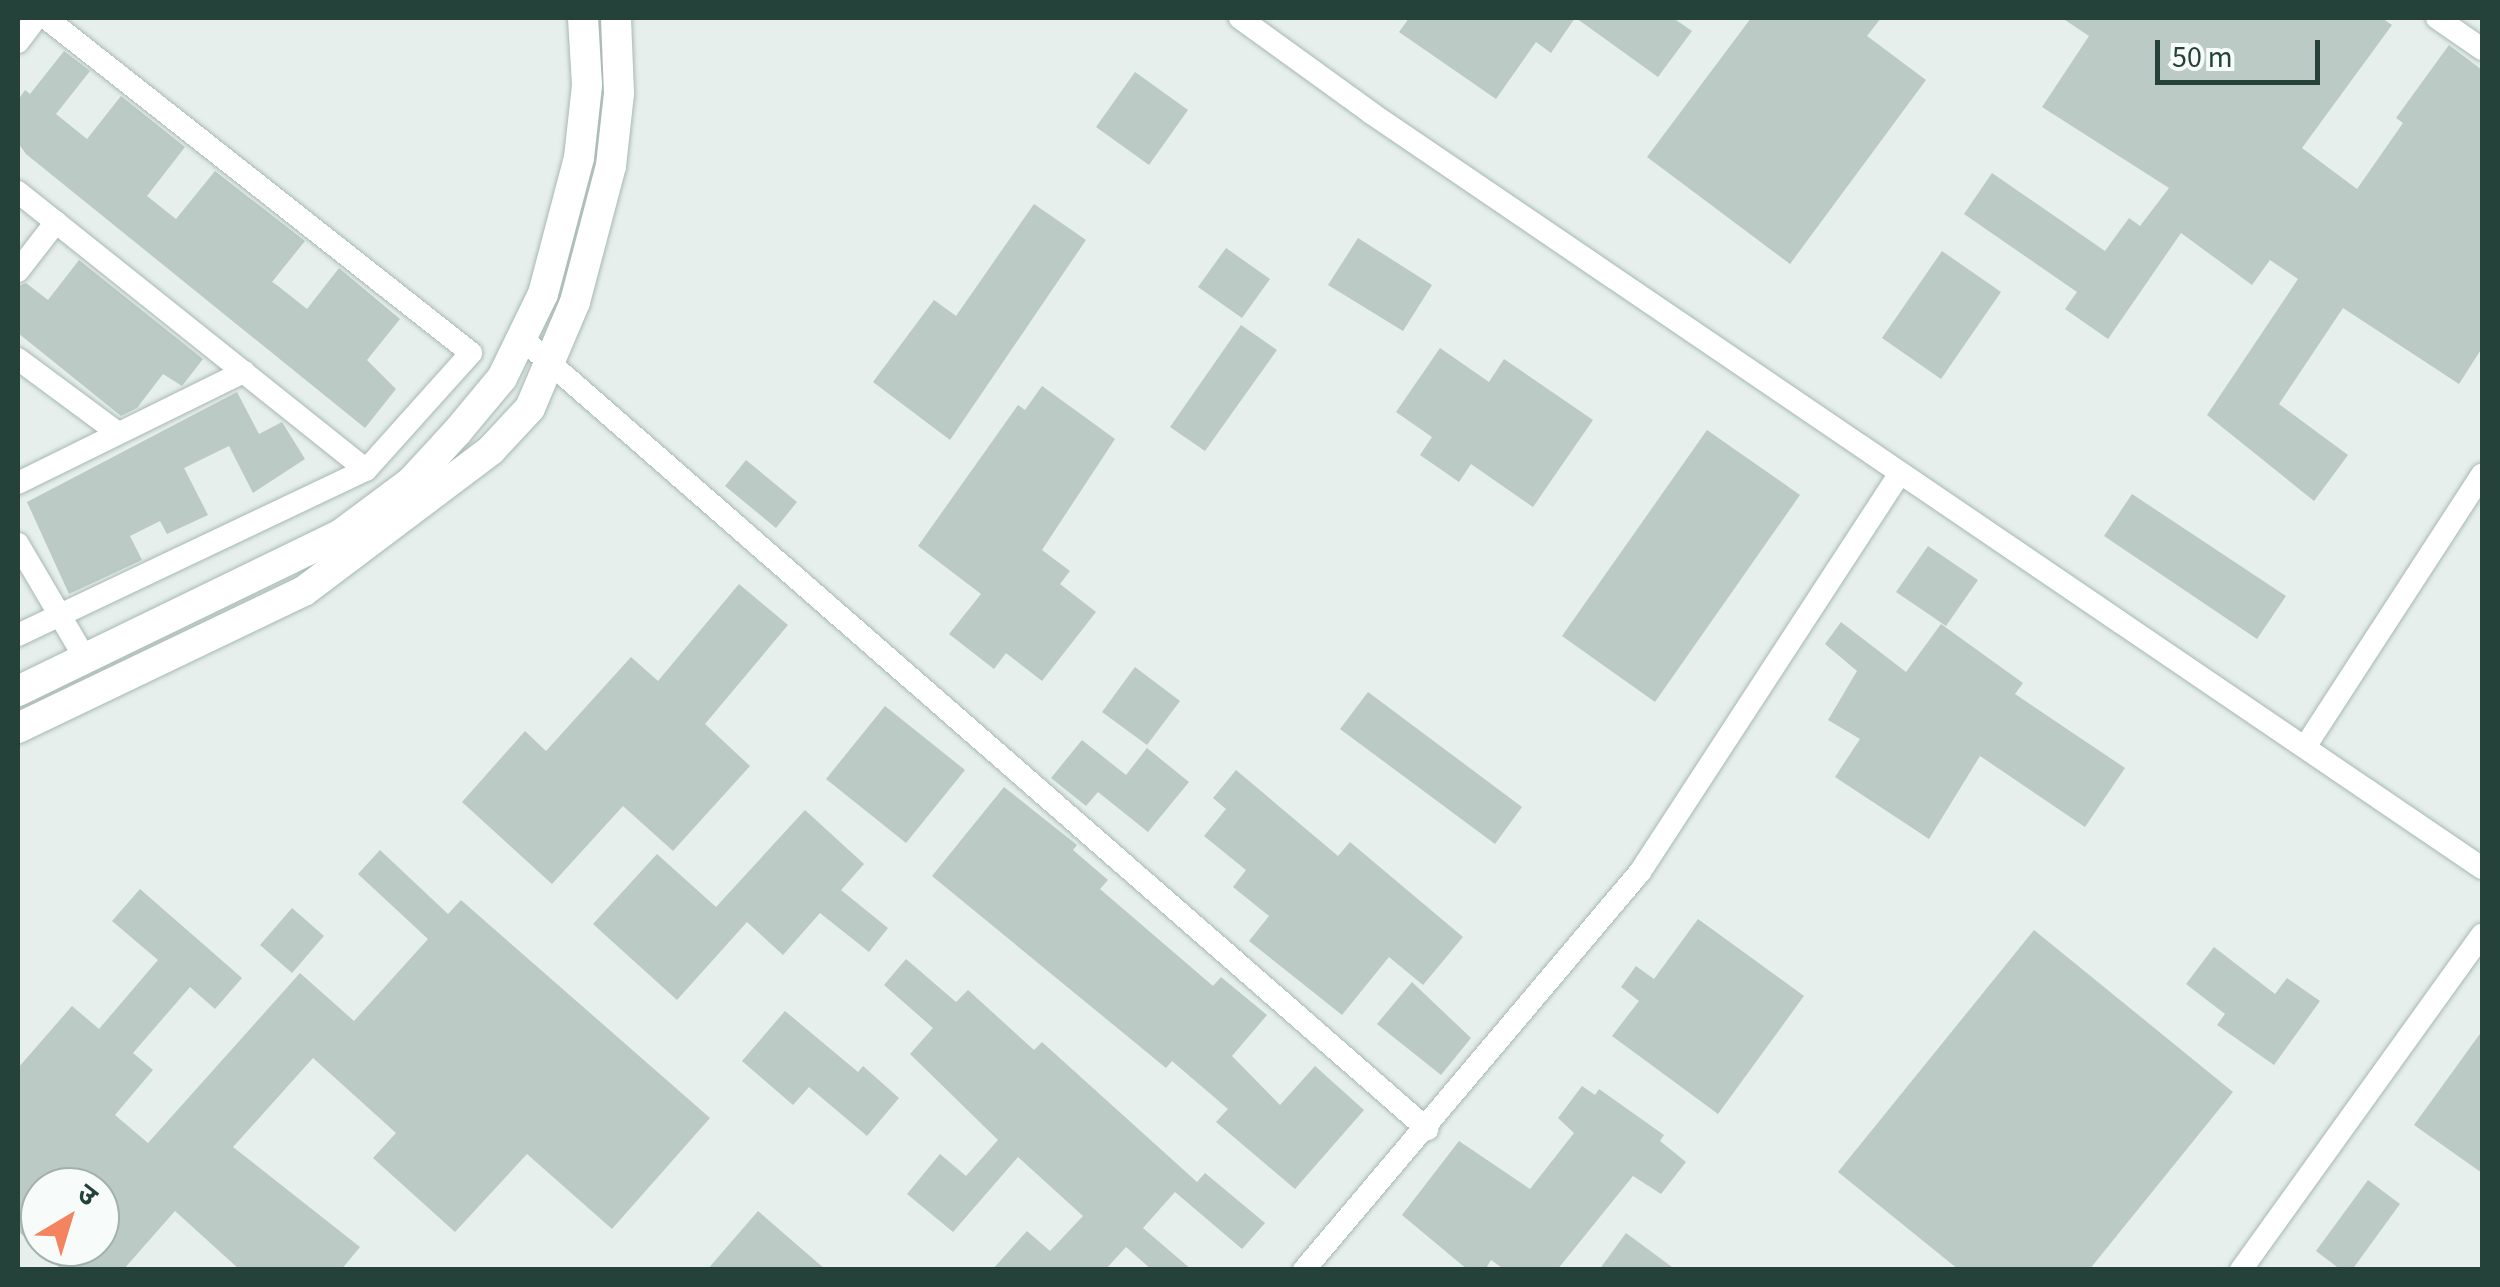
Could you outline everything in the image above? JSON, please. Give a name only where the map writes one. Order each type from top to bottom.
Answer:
[{"type":"street","points":[[18,42],[36,18]]},
{"type":"street","points":[[18,635],[366,470],[471,353],[46,18]]},
{"type":"street","points":[[18,691],[341,534],[411,482],[457,432],[502,378],[519,336],[543,294],[578,158],[587,85],[584,18]]},
{"type":"street","points":[[18,728],[304,591],[491,450],[530,408],[575,302],[611,166],[620,93],[616,18]]},
{"type":"street","points":[[1240,18],[2482,868]]},
{"type":"street","points":[[2437,18],[2482,49]]},
{"type":"street","points":[[18,192],[366,470]]},
{"type":"street","points":[[18,270],[56,222]]},
{"type":"street","points":[[519,336],[1427,1129]]},
{"type":"street","points":[[18,359],[118,434]]},
{"type":"street","points":[[18,483],[244,372]]},
{"type":"street","points":[[1304,1270],[1427,1129],[1640,872],[1900,472]]},
{"type":"street","points":[[2305,746],[2482,474]]},
{"type":"street","points":[[18,544],[85,658]]},
{"type":"street","points":[[2241,1270],[2482,936]]},
{"type":"building","points":[[1409,18],[1575,18],[1551,53],[1536,42],[1496,99],[1399,32]]},
{"type":"building","points":[[1576,18],[1673,18],[1692,31],[1658,77]]},
{"type":"building","points":[[1751,18],[1881,18],[1867,36],[1926,80],[1790,264],[1647,157]]},
{"type":"building","points":[[2062,18],[2382,18],[2392,25],[2302,148],[2357,189],[2403,123],[2396,118],[2449,45],[2482,70],[2482,348],[2459,384],[2343,308],[2279,404],[2348,455],[2314,501],[2207,415],[2298,279],[2270,260],[2252,285],[2181,233],[2108,339],[2065,309],[2077,292],[1964,214],[1992,173],[2105,251],[2129,218],[2140,226],[2169,188],[2042,107],[2089,36]]},
{"type":"building","points":[[64,51],[90,71],[56,114],[87,139],[121,96],[185,147],[147,196],[176,219],[215,171],[305,241],[272,282],[307,309],[339,268],[400,319],[367,360],[396,389],[365,428],[26,154],[18,143],[18,100],[25,90],[30,94]]},
{"type":"building","points":[[1135,72],[1188,110],[1149,165],[1096,127]]},
{"type":"building","points":[[1034,204],[1086,240],[950,440],[873,382],[934,300],[956,316]]},
{"type":"building","points":[[1358,238],[1432,285],[1403,331],[1328,285]]},
{"type":"building","points":[[1226,248],[1270,279],[1242,318],[1198,287]]},
{"type":"building","points":[[1942,251],[2001,292],[1941,379],[1882,338]]},
{"type":"building","points":[[79,260],[203,359],[182,386],[163,374],[137,408],[121,416],[18,333],[18,286],[26,283],[48,300]]},
{"type":"building","points":[[1241,325],[1277,350],[1205,451],[1170,427]]},
{"type":"building","points":[[1440,348],[1489,382],[1504,359],[1593,420],[1533,507],[1471,464],[1459,482],[1420,455],[1432,437],[1396,412]]},
{"type":"building","points":[[1042,386],[1115,439],[1042,550],[1070,571],[1060,584],[1096,612],[1042,681],[1006,653],[994,669],[949,634],[981,594],[918,546],[1018,405],[1025,410]]},
{"type":"building","points":[[237,392],[259,434],[282,422],[305,459],[253,493],[229,446],[184,468],[208,515],[167,534],[160,521],[130,536],[142,560],[69,594],[27,502]]},
{"type":"building","points":[[1707,430],[1800,495],[1655,702],[1562,636]]},
{"type":"building","points":[[746,460],[797,502],[776,528],[725,486]]},
{"type":"building","points":[[2132,494],[2286,596],[2257,639],[2104,536]]},
{"type":"building","points":[[1928,546],[1978,580],[1946,626],[1896,592]]},
{"type":"building","points":[[739,584],[788,625],[705,724],[750,766],[673,851],[623,806],[552,884],[462,802],[525,731],[546,751],[631,657],[658,681]]},
{"type":"building","points":[[1841,622],[1906,672],[1941,624],[2023,683],[2015,694],[2125,768],[2085,827],[1980,756],[1929,839],[1835,777],[1860,739],[1828,720],[1857,671],[1825,644]]},
{"type":"building","points":[[1135,667],[1180,701],[1147,745],[1102,712]]},
{"type":"building","points":[[1368,692],[1522,807],[1495,844],[1340,729]]},
{"type":"building","points":[[885,706],[965,770],[906,843],[826,779]]},
{"type":"building","points":[[1082,740],[1126,775],[1147,748],[1189,782],[1148,832],[1098,792],[1086,806],[1051,778]]},
{"type":"building","points":[[1236,770],[1338,856],[1350,842],[1463,937],[1423,985],[1389,957],[1342,1015],[1249,941],[1269,916],[1233,887],[1246,870],[1204,836],[1226,809],[1213,798]]},
{"type":"building","points":[[1004,787],[1077,845],[1073,850],[1108,880],[1100,889],[1213,986],[1221,977],[1267,1015],[1232,1056],[1280,1105],[1315,1066],[1364,1110],[1295,1189],[1216,1122],[1228,1109],[1172,1061],[1166,1068],[932,876]]},
{"type":"building","points":[[805,810],[864,864],[841,890],[888,928],[869,952],[820,913],[783,955],[747,922],[677,1000],[593,924],[657,854],[716,907]]},
{"type":"building","points":[[380,850],[448,914],[461,900],[710,1118],[612,1229],[527,1154],[455,1232],[373,1158],[396,1133],[313,1058],[233,1147],[360,1247],[341,1270],[240,1270],[175,1211],[123,1270],[62,1270],[59,1267],[120,1267],[120,1167],[20,1167],[18,1231],[18,1068],[72,1006],[99,1029],[158,960],[112,921],[140,889],[242,978],[215,1009],[190,987],[133,1053],[153,1070],[115,1115],[148,1143],[300,973],[354,1021],[428,939],[358,874]]},
{"type":"building","points":[[292,908],[324,936],[292,973],[260,945]]},
{"type":"building","points":[[1698,919],[1804,996],[1718,1114],[1612,1036],[1639,1001],[1621,987],[1636,966],[1654,979]]},
{"type":"building","points":[[2034,930],[2233,1092],[2089,1270],[1959,1270],[1838,1172]]},
{"type":"building","points":[[2214,947],[2275,994],[2287,978],[2320,1001],[2274,1065],[2217,1025],[2225,1014],[2186,984]]},
{"type":"building","points":[[906,959],[956,1002],[968,990],[1034,1050],[1042,1042],[1197,1182],[1205,1173],[1265,1223],[1242,1249],[1175,1192],[1143,1228],[1192,1270],[1152,1270],[1126,1247],[1105,1270],[992,1270],[1027,1231],[1050,1251],[1083,1216],[1018,1157],[953,1232],[907,1194],[940,1154],[966,1176],[998,1140],[910,1054],[933,1028],[884,985]]},
{"type":"building","points":[[1412,982],[1471,1038],[1441,1075],[1377,1024]]},
{"type":"building","points":[[785,1011],[858,1072],[863,1066],[899,1098],[867,1136],[809,1087],[793,1105],[742,1061]]},
{"type":"building","points":[[2482,1031],[2482,1173],[2414,1125]]},
{"type":"building","points":[[1582,1086],[1595,1095],[1599,1089],[1664,1135],[1660,1141],[1686,1162],[1661,1194],[1633,1176],[1557,1270],[1505,1270],[1491,1260],[1485,1270],[1468,1270],[1402,1215],[1459,1141],[1530,1189],[1574,1133],[1558,1118]]},
{"type":"building","points":[[2368,1180],[2400,1204],[2352,1270],[2341,1270],[2316,1251]]},
{"type":"building","points":[[758,1211],[826,1270],[707,1270]]},
{"type":"building","points":[[1626,1233],[1676,1270],[1599,1270]]}]
